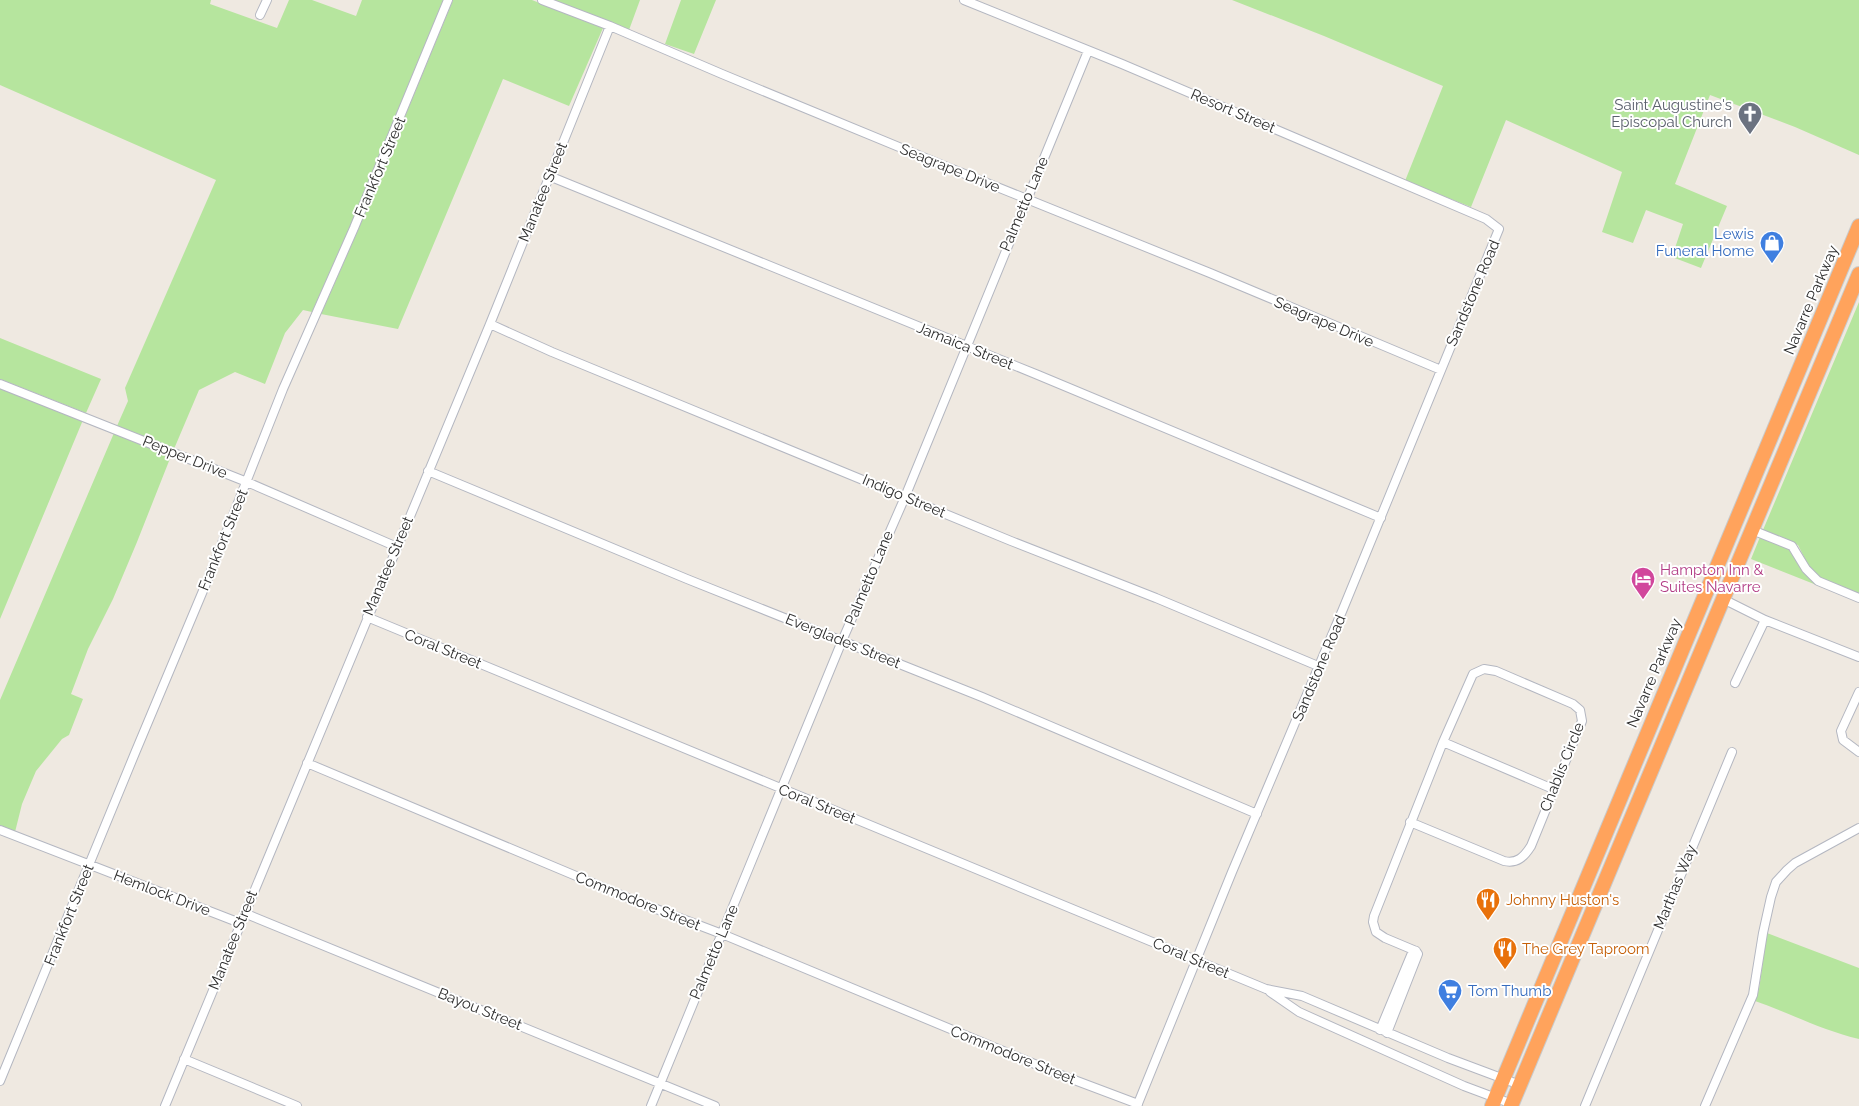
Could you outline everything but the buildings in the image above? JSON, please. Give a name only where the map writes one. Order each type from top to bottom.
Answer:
[{"type":"highway","name":"Navarre Parkway","points":[[1493,1102],[1859,226]]},
{"type":"highway","points":[[1512,1105],[1859,274]]},
{"type":"street","points":[[260,15],[267,0]]},
{"type":"street","name":"Frankfort Street","points":[[0,1081],[247,482],[283,389],[354,228],[448,0]]},
{"type":"street","name":"Seagrape Drive","points":[[542,0],[610,26],[722,74],[1441,370]]},
{"type":"street","name":"Resort Street","points":[[964,0],[1486,219],[1499,229]]},
{"type":"street","name":"Manatee Street","points":[[165,1106],[490,324],[610,26]]},
{"type":"street","name":"Palmetto Lane","points":[[651,1106],[842,641],[905,497],[1088,51]]},
{"type":"street","name":"Jamaica Street","points":[[549,176],[1381,518]]},
{"type":"street","name":"Sandstone Road","points":[[1138,1105],[1232,872],[1381,518],[1499,229]]},
{"type":"street","points":[[1832,292],[1848,301]]},
{"type":"street","name":"Indigo Street","points":[[490,324],[552,352],[1318,666]]},
{"type":"street","name":"Pepper Drive","points":[[0,384],[247,482],[396,547]]},
{"type":"street","name":"Everglades Street","points":[[428,471],[1027,716],[1257,814]]},
{"type":"street","points":[[1752,530],[1792,546],[1806,568],[1818,581],[1859,598]]},
{"type":"street","points":[[1723,599],[1765,620],[1859,657]]},
{"type":"street","name":"Coral Street","points":[[367,618],[1198,960],[1266,989],[1299,1012],[1464,1086],[1493,1102],[1512,1105]]},
{"type":"street","points":[[1735,683],[1765,620]]},
{"type":"street","name":"Chablis Circle","points":[[1383,1031],[1412,953],[1416,951],[1385,938],[1376,932],[1372,922],[1410,822],[1473,674],[1484,669],[1496,671],[1573,704],[1580,710],[1582,720],[1554,789],[1526,854],[1517,861],[1504,861],[1410,822]]},
{"type":"street","points":[[1859,692],[1841,731],[1843,740],[1859,752]]},
{"type":"street","points":[[1443,742],[1554,789]]},
{"type":"street","name":"Marthas Way","points":[[1585,1106],[1732,752]]},
{"type":"street","name":"Commodore Street","points":[[306,763],[629,898],[722,934],[1061,1075],[1138,1105]]},
{"type":"street","points":[[1705,1106],[1753,995],[1762,933],[1776,882],[1795,863],[1859,828]]},
{"type":"street","name":"Hemlock Drive","points":[[0,830],[240,923]]},
{"type":"street","points":[[1580,895],[1596,903]]},
{"type":"street","name":"Bayou Street","points":[[244,913],[715,1106]]},
{"type":"street","name":"Coral Street","points":[[1266,989],[1302,996],[1448,1058],[1520,1086]]},
{"type":"street","points":[[184,1059],[298,1106]]},
{"type":"green space","points":[[0,0],[211,0],[210,4],[277,28],[289,0],[312,0],[356,16],[362,0],[444,0],[350,227],[312,312],[303,310],[285,333],[265,384],[235,372],[199,390],[174,449],[117,426],[128,401],[125,388],[216,180],[0,85]]},
{"type":"green space","points":[[453,0],[532,0],[603,28],[569,106],[503,79],[398,329],[321,314],[358,230]]},
{"type":"green space","points":[[553,0],[640,0],[629,30]]},
{"type":"green space","points":[[681,0],[716,0],[694,54],[665,44]]},
{"type":"green space","points":[[1232,0],[1859,0],[1859,155],[1795,127],[1710,95],[1675,184],[1727,206],[1701,268],[1672,257],[1683,224],[1646,210],[1633,243],[1602,232],[1622,172],[1506,120],[1471,207],[1405,181],[1443,86]]},
{"type":"green space","points":[[1859,302],[1859,594],[1820,578],[1809,567],[1798,545],[1763,530]]},
{"type":"green space","points":[[0,338],[101,379],[86,413],[0,379]]},
{"type":"green space","points":[[0,388],[83,420],[0,619]]},
{"type":"green space","points":[[114,433],[171,456],[137,542],[113,599],[88,649],[71,694],[83,699],[69,735],[62,739],[36,771],[22,804],[15,832],[0,826],[0,700]]},
{"type":"green space","points":[[1760,537],[1792,550],[1810,578],[1826,588],[1857,601],[1751,559]]},
{"type":"green space","points":[[1767,933],[1859,968],[1859,1039],[1820,1027],[1755,1001],[1759,989]]},
{"type":"place","name":"Saint Augustine's Episcopal Church","points":[[1750,135]]},
{"type":"place","name":"Lewis Funeral Home","points":[[1772,264]]},
{"type":"place","name":"Hampton Inn & Suites Navarre","points":[[1643,600]]},
{"type":"place","name":"Johnny Huston's","points":[[1488,921]]},
{"type":"place","name":"The Grey Taproom","points":[[1505,970]]},
{"type":"place","name":"Tom Thumb","points":[[1450,1012]]}]
